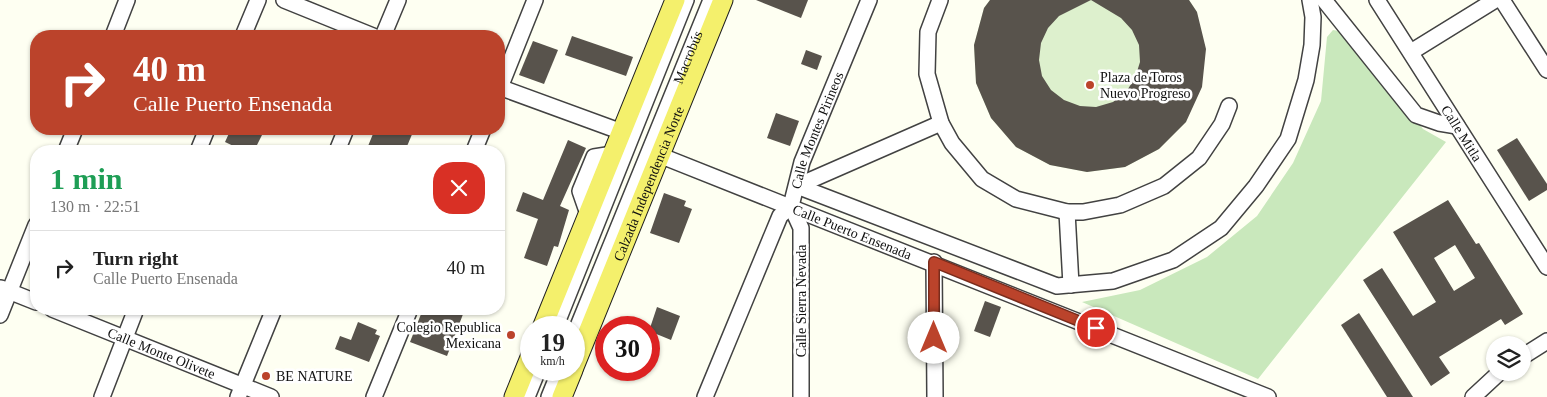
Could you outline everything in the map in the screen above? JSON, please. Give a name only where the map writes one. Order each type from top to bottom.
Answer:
[{"type":"main road","points":[[547,316],[674,0]]},
{"type":"main road","name":"Calzada Independencia Norte","points":[[585,339],[723,0]]},
{"type":"main road","points":[[514,397],[520,381]]},
{"type":"main road","name":"Calzada Independencia Norte","points":[[562,397],[568,381]]},
{"type":"street","points":[[115,30],[127,0]]},
{"type":"street","points":[[246,30],[258,0]]},
{"type":"street","points":[[284,0],[358,30]]},
{"type":"street","points":[[386,30],[398,0]]},
{"type":"street","points":[[505,73],[535,0]]},
{"type":"street","name":"Macrobús","points":[[560,316],[686,0]]},
{"type":"street","name":"Macrobús","points":[[582,316],[711,0]]},
{"type":"street","name":"Calle Montes Pirineos","points":[[705,397],[780,216],[791,206],[802,162],[868,0]]},
{"type":"street","points":[[940,0],[928,32],[927,74],[940,122],[952,143],[982,179],[1016,199],[1067,212],[1120,205],[1164,186],[1199,158],[1222,124],[1229,106]]},
{"type":"street","points":[[797,186],[1057,286],[1113,281],[1173,260],[1221,228],[1256,186],[1288,139],[1306,80],[1312,45],[1313,17],[1310,0]]},
{"type":"street","points":[[1324,0],[1416,116],[1457,126]]},
{"type":"street","name":"Calle Mitla","points":[[1377,0],[1547,266]]},
{"type":"street","points":[[1410,52],[1495,0]]},
{"type":"street","points":[[1502,0],[1547,70]]},
{"type":"street","points":[[505,90],[622,132]]},
{"type":"street","points":[[797,186],[940,122]]},
{"type":"street","name":"Calle Puerto Ensenada","points":[[659,155],[934,262],[1268,397]]},
{"type":"street","name":"Calle Sierra Nevada","points":[[791,206],[801,228],[801,397]]},
{"type":"street","points":[[1067,212],[1071,285]]},
{"type":"street","points":[[0,315],[5,290],[30,238]]},
{"type":"street","points":[[934,262],[937,396]]},
{"type":"street","points":[[5,290],[30,300]]},
{"type":"street","name":"Calle Monte Olivete","points":[[67,315],[125,338],[240,391],[271,397]]},
{"type":"street","points":[[102,397],[134,315]]},
{"type":"street","points":[[240,391],[272,315]]},
{"type":"street","points":[[374,397],[408,315]]},
{"type":"street","points":[[1531,351],[1547,341]]},
{"type":"street","points":[[527,397],[534,381]]},
{"type":"street","points":[[549,397],[556,381]]},
{"type":"street","points":[[1473,397],[1490,381]]},
{"type":"green space","name":"Plaza de Toros Nuevo Progreso","points":[[990,0],[1189,0],[1197,12],[1186,122],[1159,149],[1125,167],[1087,172],[1050,165],[1016,147],[991,118],[976,83],[974,45],[984,8]]},
{"type":"green space","points":[[1333,30],[1344,32],[1423,129],[1446,142],[1258,379],[1082,302],[1140,290],[1207,257],[1257,216],[1293,163],[1321,101],[1327,37]]},
{"type":"building","points":[[756,0],[808,0],[801,18]]},
{"type":"building","name":"Plaza de Toros Nuevo Progreso","points":[[990,0],[1091,0],[1189,0],[1197,12],[1206,49],[1202,87],[1186,122],[1159,149],[1125,167],[1087,172],[1050,165],[1016,147],[991,118],[976,83],[974,45],[984,8]],"holes":[[[1091,0],[1121,18],[1132,30],[1139,45],[1140,62],[1135,78],[1126,92],[1113,102],[1096,107],[1080,106],[1064,100],[1051,90],[1042,76],[1039,60],[1041,43],[1048,28],[1059,16]]]},
{"type":"building","points":[[572,36],[633,57],[626,76],[565,55]]},
{"type":"building","points":[[533,41],[558,50],[544,84],[519,75]]},
{"type":"building","points":[[806,50],[822,56],[817,70],[801,64]]},
{"type":"building","points":[[776,113],[799,121],[790,146],[767,138]]},
{"type":"building","points":[[228,135],[262,135],[257,145],[231,145],[225,142]]},
{"type":"building","points":[[373,135],[412,135],[408,145],[368,145]]},
{"type":"building","points":[[1517,138],[1547,184],[1547,190],[1529,201],[1497,150]]},
{"type":"building","points":[[568,140],[586,148],[560,206],[569,210],[558,247],[554,246],[547,266],[524,258],[538,219],[516,211],[523,192],[543,200]]},
{"type":"building","points":[[664,193],[686,201],[684,206],[692,209],[679,243],[650,233]]},
{"type":"building","points":[[1448,200],[1476,244],[1479,243],[1523,314],[1505,325],[1501,319],[1439,357],[1450,373],[1431,386],[1363,280],[1382,268],[1413,316],[1436,302],[1393,232]],"holes":[[[1455,245],[1475,278],[1454,291],[1434,258]]]},
{"type":"building","points":[[985,301],[1001,307],[990,337],[974,331]]},
{"type":"building","points":[[657,307],[680,316],[671,340],[660,336],[660,316],[654,316]]},
{"type":"building","points":[[1359,313],[1413,397],[1387,397],[1341,325]]},
{"type":"building","points":[[421,315],[463,315],[447,356],[410,342]]},
{"type":"building","points":[[358,322],[377,330],[375,334],[380,336],[369,362],[335,349],[340,336],[351,340]]},
{"type":"place","name":"Plaza de Toros Nuevo Progreso","points":[[1090,85]]},
{"type":"place","name":"Colegio Republica Mexicana","points":[[511,335]]},
{"type":"place","name":"BE NATURE","points":[[266,376]]},
{"type":"route","points":[[934,338],[934,262],[1096,328]]}]
